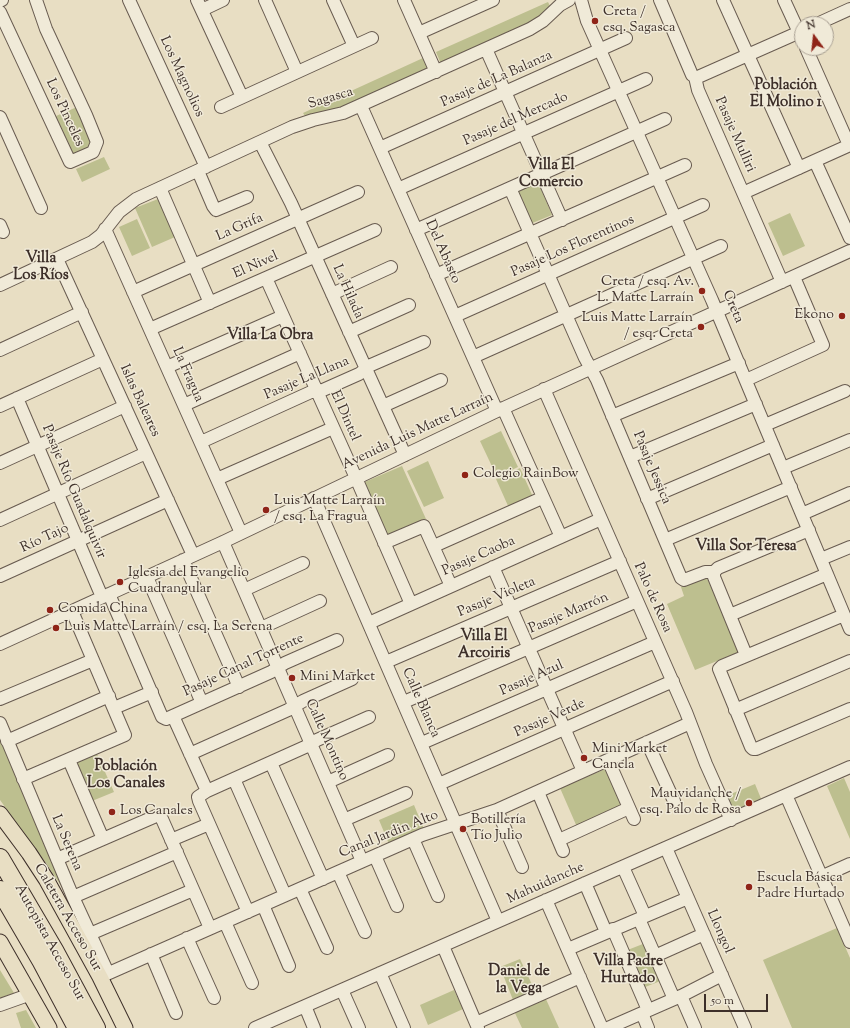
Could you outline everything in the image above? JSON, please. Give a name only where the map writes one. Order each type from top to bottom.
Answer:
[{"type":"highway","name":"Autopista Acceso Sur","points":[[0,858],[54,950],[96,1028]]},
{"type":"highway","name":"Autopista Acceso Sur","points":[[0,890],[38,955],[77,1028]]},
{"type":"main road","name":"Caletera Acceso Sur","points":[[0,814],[46,879],[104,975],[125,1028]]},
{"type":"main road","points":[[0,942],[49,1028]]},
{"type":"street","name":"Los Pinceles","points":[[0,12],[70,162],[93,152],[97,142],[46,29],[36,0]]},
{"type":"street","name":"Los Magnolios","points":[[129,0],[202,169],[213,206],[216,210],[247,197]]},
{"type":"street","points":[[223,0],[199,5],[242,98]]},
{"type":"street","points":[[265,0],[297,72]]},
{"type":"street","points":[[333,0],[354,46]]},
{"type":"street","points":[[404,0],[436,72]]},
{"type":"street","points":[[419,33],[493,0]]},
{"type":"street","name":"Sagasca","points":[[0,285],[92,242],[101,235],[114,217],[124,207],[136,199],[303,123],[334,116],[361,106],[436,72],[537,25],[560,5],[569,0]]},
{"type":"street","name":"Creta","points":[[581,0],[587,20],[694,258],[827,574],[845,602],[844,616],[850,629]]},
{"type":"street","name":"Pasaje Mulliri","points":[[660,0],[692,75],[695,77],[698,90],[782,282]]},
{"type":"street","points":[[723,0],[799,168]]},
{"type":"street","points":[[784,0],[794,20]]},
{"type":"street","points":[[832,16],[849,7]]},
{"type":"street","points":[[695,77],[794,37]]},
{"type":"street","points":[[221,107],[372,38]]},
{"type":"street","name":"Pasaje de La Balanza","points":[[380,148],[626,38]]},
{"type":"street","points":[[486,49],[562,220]]},
{"type":"street","points":[[743,193],[850,145],[810,56]]},
{"type":"street","name":"Pasaje del Mercado","points":[[398,189],[646,79]]},
{"type":"street","name":"Del Abasto","points":[[361,106],[454,316],[546,504],[560,537]]},
{"type":"street","points":[[0,117],[41,208]]},
{"type":"street","points":[[416,230],[665,119]]},
{"type":"street","name":"La Hilada","points":[[260,142],[298,219],[405,455]]},
{"type":"street","points":[[815,161],[850,238]]},
{"type":"street","points":[[436,275],[685,165]]},
{"type":"street","points":[[160,188],[210,303]]},
{"type":"street","name":"Pasaje Jessica","points":[[510,188],[566,316],[597,380],[682,579],[707,571],[714,572]]},
{"type":"street","name":"La Grifa","points":[[134,292],[358,192]]},
{"type":"street","name":"Pasaje Los Florentinos","points":[[454,316],[703,205]]},
{"type":"street","name":"La Fragua","points":[[106,229],[241,533]]},
{"type":"street","name":"El Nivel","points":[[150,329],[375,230]]},
{"type":"street","points":[[473,357],[721,246]]},
{"type":"street","name":"Avenida Luis Matte Larraín","points":[[0,644],[223,542],[500,409],[850,251]]},
{"type":"street","name":"Islas Baleares","points":[[57,259],[168,500],[188,558],[239,686]]},
{"type":"street","points":[[332,294],[391,267]]},
{"type":"street","points":[[746,380],[823,345],[794,277]]},
{"type":"street","name":"El Dintel","points":[[266,278],[411,604]]},
{"type":"street","points":[[349,332],[408,305]]},
{"type":"street","points":[[0,350],[82,312]]},
{"type":"street","points":[[167,367],[283,316]]},
{"type":"street","name":"Pasaje La Llana","points":[[201,442],[311,392],[360,374],[371,365],[424,342]]},
{"type":"street","points":[[184,405],[300,353]]},
{"type":"street","points":[[0,406],[103,359]]},
{"type":"street","points":[[612,416],[739,363]]},
{"type":"street","points":[[383,406],[441,380]]},
{"type":"street","name":"Palo de Rosa","points":[[544,389],[673,681],[706,764],[731,820]]},
{"type":"street","points":[[765,425],[845,391]]},
{"type":"street","name":"Pasaje Río Guadalquivir","points":[[17,398],[78,541],[152,692],[169,717],[190,754],[202,794],[199,801],[248,912]]},
{"type":"street","points":[[630,457],[756,404]]},
{"type":"street","points":[[0,463],[125,406]]},
{"type":"street","points":[[217,479],[333,428]]},
{"type":"street","points":[[783,468],[850,440]]},
{"type":"street","points":[[647,498],[773,445]]},
{"type":"street","points":[[0,520],[146,453]]},
{"type":"street","points":[[665,540],[791,487]]},
{"type":"street","points":[[802,514],[850,493]]},
{"type":"street","name":"Calle Blanca","points":[[314,498],[422,743],[457,824],[458,832],[498,921]]},
{"type":"street","points":[[434,546],[542,498]]},
{"type":"street","name":"Río Tajo","points":[[0,576],[168,500]]},
{"type":"street","name":"Pasaje Caoba","points":[[369,623],[601,519]]},
{"type":"street","points":[[384,542],[424,526],[451,586]]},
{"type":"street","points":[[746,656],[714,572],[716,569],[808,530]]},
{"type":"street","name":"Calle Montino","points":[[223,542],[362,861]]},
{"type":"street","points":[[821,559],[850,547]]},
{"type":"street","name":"Pasaje Violeta","points":[[386,662],[620,561]]},
{"type":"street","points":[[244,590],[303,563]]},
{"type":"street","points":[[493,567],[583,771]]},
{"type":"street","points":[[730,615],[827,574]]},
{"type":"street","points":[[147,577],[202,703]]},
{"type":"street","points":[[261,628],[320,601]]},
{"type":"street","name":"Pasaje Marrón","points":[[404,702],[637,601]]},
{"type":"street","points":[[23,779],[125,735],[72,611]]},
{"type":"street","points":[[844,616],[719,668],[735,710],[753,749],[850,710]]},
{"type":"street","name":"Pasaje Canal Torrente","points":[[169,717],[337,640]]},
{"type":"street","name":"Pasaje Azul","points":[[422,743],[655,642]]},
{"type":"street","points":[[0,699],[93,660]]},
{"type":"street","points":[[735,710],[850,661]]},
{"type":"street","points":[[190,754],[288,710],[303,701],[352,680]]},
{"type":"street","name":"Pasaje Verde","points":[[439,784],[673,681]]},
{"type":"street","points":[[114,708],[152,692]]},
{"type":"street","points":[[7,741],[109,696]]},
{"type":"street","points":[[202,794],[369,717]]},
{"type":"street","name":"La Serena","points":[[0,723],[90,934],[104,975]]},
{"type":"street","name":"Canal Jardin Alto","points":[[104,975],[413,839],[497,810],[690,723]]},
{"type":"street","points":[[647,742],[674,800]]},
{"type":"street","points":[[328,782],[388,755]]},
{"type":"street","points":[[69,760],[103,839]]},
{"type":"street","points":[[538,792],[561,845],[632,814],[608,760]]},
{"type":"street","points":[[272,763],[323,879]]},
{"type":"street","name":"Mahuidanche","points":[[255,1028],[268,1025],[304,1006],[850,767]]},
{"type":"street","points":[[234,779],[286,895]]},
{"type":"street","points":[[344,820],[406,793]]},
{"type":"street","points":[[786,795],[850,942]]},
{"type":"street","points":[[497,810],[522,867]]},
{"type":"street","points":[[57,859],[159,816],[162,819],[210,928]]},
{"type":"street","points":[[171,840],[209,824]]},
{"type":"street","points":[[413,839],[438,896]]},
{"type":"street","name":"Llongol","points":[[666,848],[722,975],[740,1026]]},
{"type":"street","points":[[73,897],[177,852]]},
{"type":"street","points":[[375,856],[397,906]]},
{"type":"street","points":[[821,876],[850,864]]},
{"type":"street","points":[[623,867],[655,956],[695,1028]]},
{"type":"street","points":[[338,872],[365,932]]},
{"type":"street","points":[[585,883],[610,931],[645,1012],[648,1028]]},
{"type":"street","points":[[300,888],[327,948]]},
{"type":"street","points":[[90,934],[193,890]]},
{"type":"street","points":[[568,948],[688,898]]},
{"type":"street","points":[[546,900],[602,1028]]},
{"type":"street","points":[[263,905],[290,966]]},
{"type":"street","points":[[225,922],[252,983]]},
{"type":"street","points":[[655,956],[704,934]]},
{"type":"street","points":[[187,938],[214,998]]},
{"type":"street","points":[[443,946],[477,1026],[580,977]]},
{"type":"street","points":[[151,954],[176,1013]]},
{"type":"street","points":[[380,973],[404,1028]]},
{"type":"street","points":[[608,1028],[678,997],[722,975]]},
{"type":"street","points":[[342,990],[359,1028]]},
{"type":"street","points":[[0,1005],[31,994]]},
{"type":"street","points":[[304,1006],[314,1028]]},
{"type":"green space","points":[[548,2],[550,6],[536,21],[441,64],[436,52]]},
{"type":"green space","points":[[423,58],[428,69],[336,111],[305,116],[303,113]]},
{"type":"green space","points":[[77,107],[94,144],[79,155],[73,153],[56,116]]},
{"type":"green space","points":[[104,157],[110,169],[82,182],[76,169]]},
{"type":"green space","points":[[538,182],[552,215],[530,224],[516,191]]},
{"type":"green space","points":[[158,199],[175,237],[152,247],[135,208]]},
{"type":"green space","points":[[790,213],[805,246],[783,256],[768,223]]},
{"type":"green space","points":[[137,219],[150,248],[132,256],[119,227]]},
{"type":"green space","points":[[501,431],[518,467],[497,477],[480,441]]},
{"type":"green space","points":[[428,461],[444,498],[424,507],[407,471]]},
{"type":"green space","points":[[402,466],[426,519],[383,537],[360,484]]},
{"type":"green space","points":[[520,468],[533,497],[509,508],[496,479]]},
{"type":"green space","points":[[706,576],[714,594],[716,593],[739,652],[695,670],[667,604],[684,596],[681,587]]},
{"type":"green space","points":[[0,737],[65,892],[46,863],[0,800]]},
{"type":"green space","points":[[97,754],[114,792],[92,801],[76,763]]},
{"type":"green space","points":[[608,768],[626,807],[577,827],[560,788]]},
{"type":"green space","points":[[844,778],[850,792],[850,839],[827,786]]},
{"type":"green space","points":[[755,784],[762,801],[733,814],[726,796]]},
{"type":"green space","points":[[414,805],[424,829],[389,844],[379,820]]},
{"type":"green space","points":[[837,928],[850,958],[850,1028],[792,1028],[763,960]]},
{"type":"green space","points":[[648,942],[663,980],[640,989],[625,951]]},
{"type":"green space","points":[[520,959],[535,991],[513,1000],[500,967]]},
{"type":"green space","points":[[0,970],[14,993],[0,998]]},
{"type":"green space","points":[[454,990],[463,1009],[428,1025],[420,1005]]},
{"type":"green space","points":[[545,997],[559,1028],[522,1028],[514,1011]]},
{"type":"green space","points":[[26,1010],[36,1028],[21,1028],[16,1013]]},
{"type":"place","name":"Creta / esq. Sagasca","points":[[595,21]]},
{"type":"place","name":"Creta / esq. Av. L. Matte Larraín","points":[[702,291]]},
{"type":"place","name":"Ekono","points":[[842,316]]},
{"type":"place","name":"Luis Matte Larraín / esq. Creta","points":[[701,327]]},
{"type":"place","name":"Colegio RainBow","points":[[465,475]]},
{"type":"place","name":"Luis Matte Larraín / esq. La Fragua","points":[[266,510]]},
{"type":"place","name":"Iglesia del Evangelio Cuadrangular","points":[[120,582]]},
{"type":"place","name":"Comida China","points":[[50,610]]},
{"type":"place","name":"Luis Matte Larraín / esq. La Serena","points":[[56,628]]},
{"type":"place","name":"Mini Market","points":[[292,678]]},
{"type":"place","name":"Mini Market Canela","points":[[584,758]]},
{"type":"place","name":"Mauvidanche / esq. Palo de Rosa","points":[[749,803]]},
{"type":"place","name":"Los Canales","points":[[112,812]]},
{"type":"place","name":"Botillería Tío Julio","points":[[463,829]]},
{"type":"place","name":"Escuela Básica Padre Hurtado","points":[[749,887]]},
{"type":"district","name":"Población El Molino 1","points":[[786,94]]},
{"type":"district","name":"Villa El Comercio","points":[[551,174]]},
{"type":"district","name":"Villa Los Ríos","points":[[41,268]]},
{"type":"district","name":"Villa La Obra","points":[[270,336]]},
{"type":"district","name":"Villa Sor Teresa","points":[[746,547]]},
{"type":"district","name":"Villa El Arcoiris","points":[[484,646]]},
{"type":"district","name":"Población Los Canales","points":[[126,776]]},
{"type":"district","name":"Villa Padre Hurtado","points":[[628,970]]},
{"type":"district","name":"Daniel de la Vega","points":[[519,980]]}]
